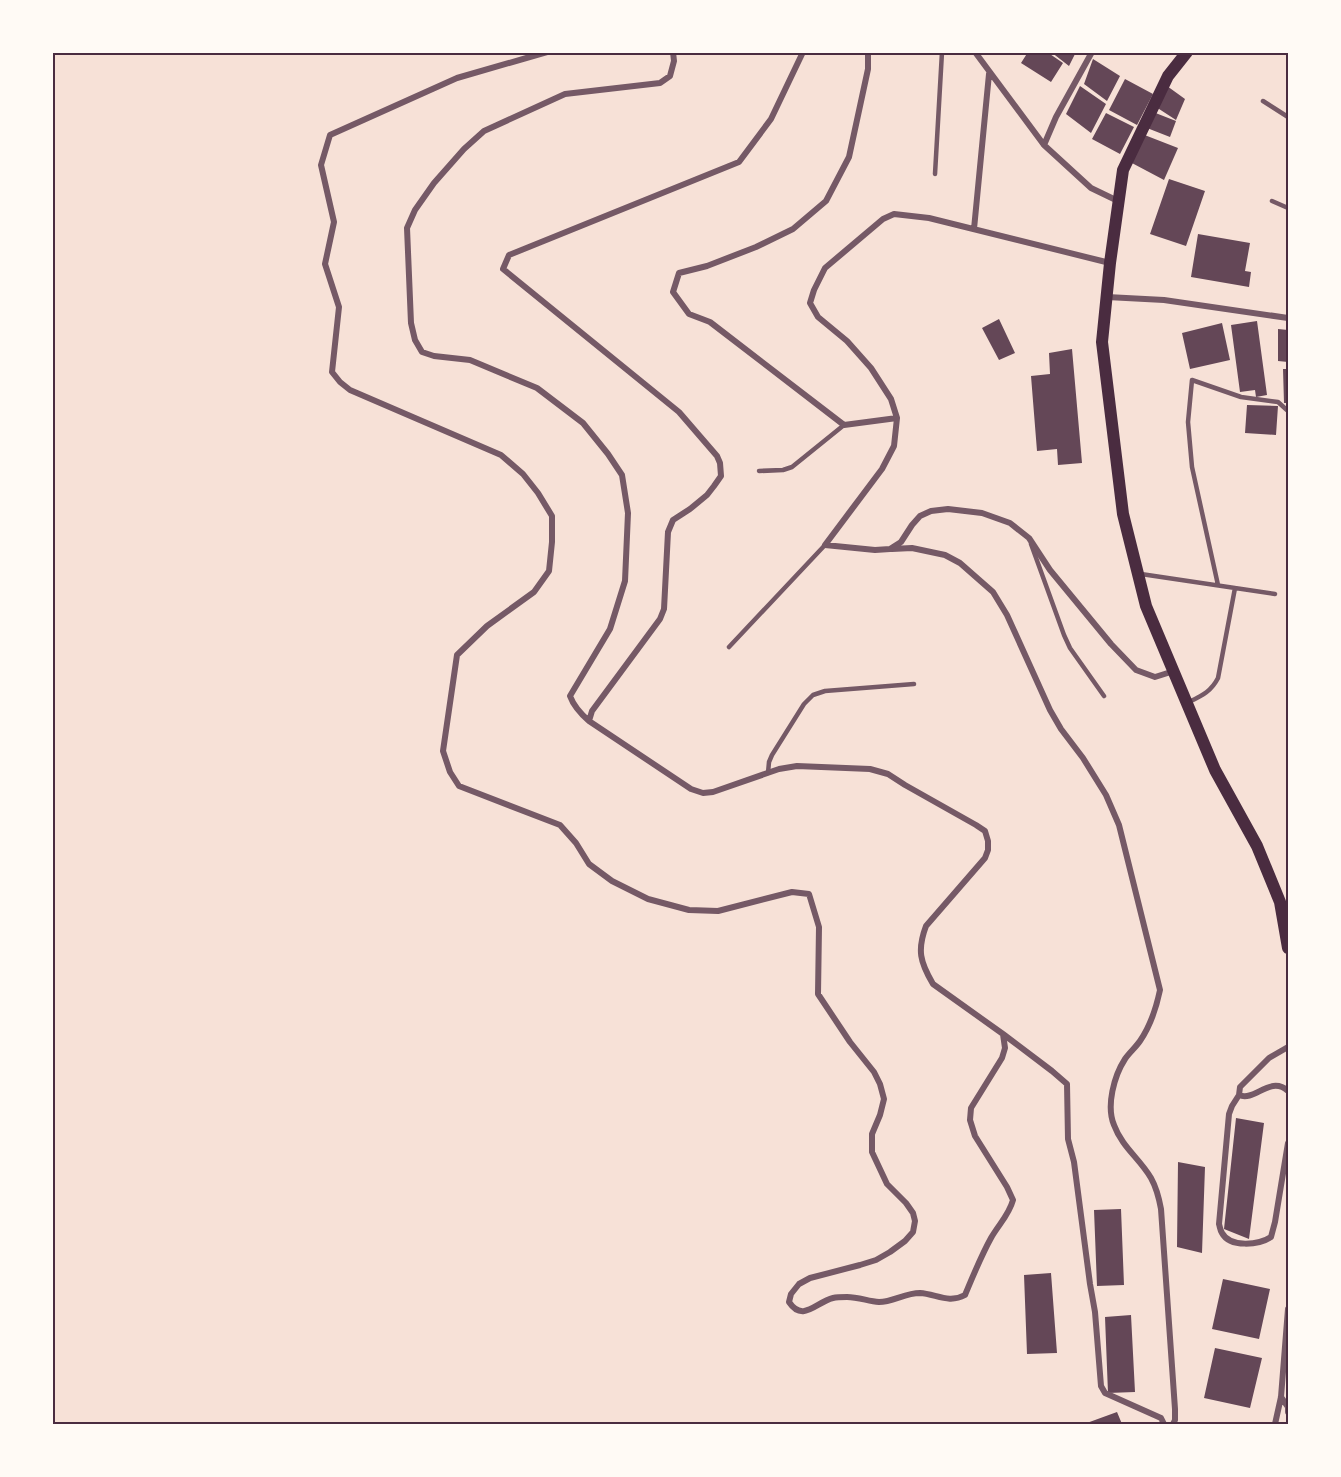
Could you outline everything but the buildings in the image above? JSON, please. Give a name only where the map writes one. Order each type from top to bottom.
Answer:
[{"type":"main road","points":[[1187,52],[1168,76],[1124,170],[1110,263],[1102,342],[1123,514],[1146,606],[1215,770],[1257,846],[1280,902],[1288,948]]},
{"type":"street","points":[[547,52],[458,78],[330,135],[321,165],[334,222],[325,264],[339,307],[332,372],[350,390],[501,455],[523,474],[552,516],[549,571],[534,592],[487,626],[457,655],[443,751],[450,772],[459,786],[471,792],[560,825],[590,864],[612,881],[648,899],[689,910],[718,911],[792,892],[809,894],[819,927],[818,994],[879,1084],[884,1100],[872,1134],[872,1152],[887,1184],[906,1203],[915,1221],[912,1232],[890,1252],[868,1263],[810,1278],[799,1284],[790,1294],[789,1302],[793,1309],[801,1312],[808,1311],[832,1298],[862,1298],[884,1302],[909,1294],[929,1294],[951,1300],[959,1299],[964,1295],[991,1239],[1000,1223],[1010,1212],[1014,1200],[975,1136],[970,1120],[971,1108],[1002,1058],[1005,1048],[1003,1034]]},
{"type":"street","points":[[673,52],[674,61],[670,76],[660,83],[565,94],[484,131],[464,149],[434,183],[415,210],[407,228],[411,323],[415,340],[422,352],[434,356],[471,360],[537,388],[583,423],[622,475],[628,513],[625,581],[610,629],[570,696],[573,704],[589,721],[691,789],[703,793],[713,792],[779,769],[796,766],[870,769],[888,774],[967,818],[985,831],[988,850],[985,858],[926,926],[921,938],[920,949],[927,973],[933,984],[995,1027],[1067,1084],[1068,1139],[1074,1162],[1095,1312],[1101,1386],[1105,1393],[1161,1418],[1164,1425]]},
{"type":"street","points":[[589,721],[592,711],[660,619],[664,609],[668,532],[673,520],[707,495],[714,486],[721,476],[720,463],[717,456],[679,412],[503,269],[509,255],[739,162],[771,119],[802,52]]},
{"type":"street","points":[[868,52],[868,69],[849,157],[826,201],[793,229],[756,248],[707,266],[679,273],[673,292],[689,314],[710,322],[844,425],[897,418]]},
{"type":"street","points":[[975,52],[1044,145],[1091,188],[1119,201]]},
{"type":"street","points":[[1044,145],[1056,117],[1092,52]]},
{"type":"street","points":[[974,229],[989,73]]},
{"type":"street","points":[[825,545],[882,469],[894,446],[897,418],[891,399],[871,368],[847,341],[818,317],[810,303],[813,290],[825,268],[883,219],[894,214],[929,218],[1110,263]]},
{"type":"street","points":[[1107,297],[1164,300],[1288,318]]},
{"type":"street","points":[[890,549],[901,542],[920,516],[931,511],[948,509],[982,513],[1010,523],[1029,538],[1050,570],[1103,635],[1136,670],[1155,677],[1174,671]]},
{"type":"street","points":[[825,545],[875,550],[912,548],[945,555],[960,563],[993,592],[1007,615],[1055,719],[1106,795],[1119,825],[1160,990],[1155,1012],[1140,1041],[1125,1059],[1117,1077],[1110,1101],[1110,1116],[1122,1142],[1150,1177],[1157,1191],[1161,1209],[1175,1409],[1173,1425]]},
{"type":"street","points":[[1288,1047],[1269,1058],[1240,1087],[1239,1095],[1229,1114],[1220,1224],[1222,1233],[1228,1239],[1253,1244],[1264,1242],[1271,1237],[1288,1143]]},
{"type":"street","points":[[1239,1095],[1248,1096],[1275,1086],[1288,1091]]},
{"type":"street","points":[[1275,1425],[1281,1397],[1288,1310]]},
{"type":"street","points":[[1281,1397],[1288,1407],[1288,1412]]},
{"type":"lane","points":[[935,174],[942,52]]},
{"type":"lane","points":[[1263,101],[1288,117]]},
{"type":"lane","points":[[1272,201],[1288,209]]},
{"type":"lane","points":[[1218,585],[1192,467],[1188,422],[1192,380],[1242,397],[1278,402],[1288,411]]},
{"type":"lane","points":[[759,471],[783,470],[792,467],[844,425]]},
{"type":"lane","points":[[1029,538],[1070,648],[1104,696]]},
{"type":"lane","points":[[729,647],[825,545]]},
{"type":"lane","points":[[1138,574],[1275,594]]},
{"type":"lane","points":[[1187,703],[1207,693],[1218,678],[1235,588]]},
{"type":"lane","points":[[768,773],[772,755],[804,704],[813,695],[825,691],[914,684]]}]
